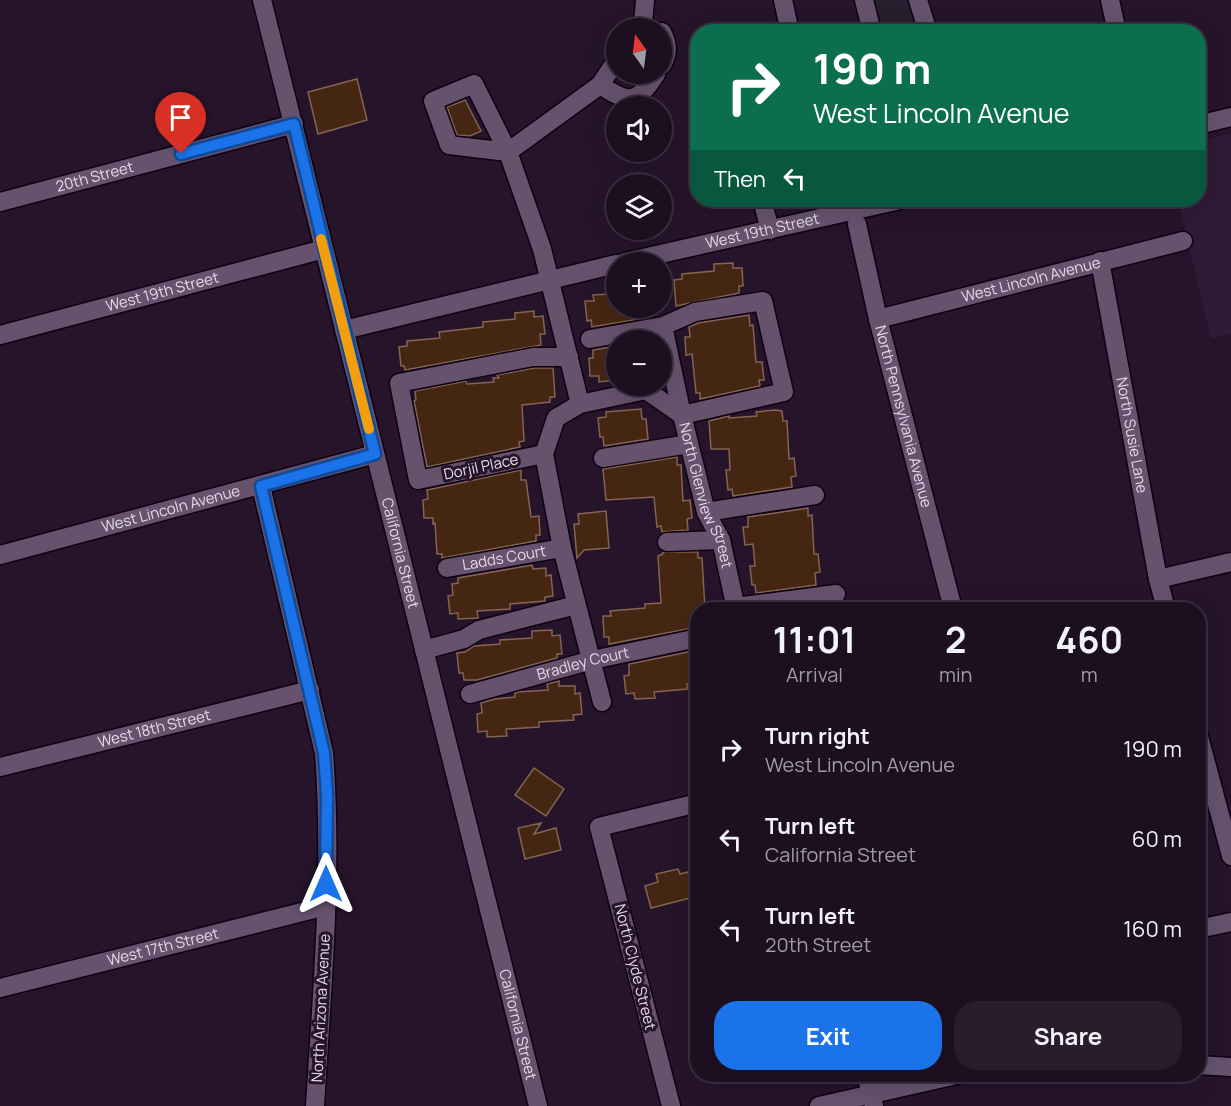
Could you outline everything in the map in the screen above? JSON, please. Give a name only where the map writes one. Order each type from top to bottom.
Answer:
[{"type":"street","name":"California Street","points":[[262,0],[538,1106]]},
{"type":"street","points":[[645,0],[646,18]]},
{"type":"street","points":[[783,0],[788,24]]},
{"type":"street","points":[[864,0],[870,24]]},
{"type":"street","points":[[918,0],[926,24]]},
{"type":"street","points":[[1110,0],[1116,24]]},
{"type":"street","points":[[580,404],[542,249],[508,152],[474,84],[433,101],[449,146],[508,152],[600,85],[606,76]]},
{"type":"street","points":[[600,85],[619,98],[633,98],[645,91],[650,84]]},
{"type":"street","points":[[1206,123],[1231,117]]},
{"type":"street","name":"20th Street","points":[[0,202],[294,124]]},
{"type":"street","points":[[764,207],[770,230]]},
{"type":"street","name":"West 19th Street","points":[[670,252],[873,207]]},
{"type":"street","name":"North Pennsylvania Avenue","points":[[853,212],[878,319],[951,602]]},
{"type":"street","name":"West Lincoln Avenue","points":[[878,319],[1183,241]]},
{"type":"street","name":"West 19th Street","points":[[0,335],[324,249]]},
{"type":"street","name":"North Susie Lane","points":[[1100,261],[1164,602]]},
{"type":"street","points":[[344,330],[606,266]]},
{"type":"street","points":[[590,339],[663,326],[695,312],[763,301],[784,392],[682,415],[663,326]]},
{"type":"street","name":"Dorjil Place","points":[[544,454],[418,480],[399,383],[533,357],[569,357]]},
{"type":"street","name":"North Glenview Street","points":[[544,454],[556,418],[580,404],[646,390],[682,415],[706,512],[721,540],[735,602]]},
{"type":"street","points":[[603,458],[689,444]]},
{"type":"street","name":"West Lincoln Avenue","points":[[0,555],[375,454]]},
{"type":"street","points":[[544,454],[562,548],[602,702]]},
{"type":"street","name":"North Arizona Avenue","points":[[261,486],[324,753],[326,906],[315,1106]]},
{"type":"street","points":[[706,512],[814,495]]},
{"type":"street","points":[[667,542],[721,540]]},
{"type":"street","name":"Ladds Court","points":[[447,568],[562,548]]},
{"type":"street","points":[[1158,579],[1231,562]]},
{"type":"street","points":[[779,602],[836,594]]},
{"type":"street","points":[[424,650],[464,639],[479,630],[576,605]]},
{"type":"street","name":"Bradley Court","points":[[470,694],[592,660],[690,640]]},
{"type":"street","name":"West 18th Street","points":[[0,767],[310,690]]},
{"type":"street","points":[[1206,763],[1231,856]]},
{"type":"street","name":"North Clyde Street","points":[[670,1106],[599,827],[690,805]]},
{"type":"street","name":"West 17th Street","points":[[0,988],[326,906]]},
{"type":"street","points":[[1206,927],[1231,921]]},
{"type":"street","points":[[1206,1065],[1231,1067]]},
{"type":"street","points":[[868,1082],[872,1100]]},
{"type":"street","points":[[819,1106],[872,1100],[934,1082]]},
{"type":"shaded area","points":[[874,0],[929,0],[935,24],[880,24]]},
{"type":"shaded area","points":[[1231,133],[1231,334],[1211,339],[1180,207],[1206,207],[1206,139]]},
{"type":"building","points":[[357,79],[367,120],[318,134],[308,92]]},
{"type":"building","points":[[465,100],[481,131],[470,136],[457,135],[447,107]]},
{"type":"building","points":[[733,263],[733,268],[742,268],[743,286],[739,286],[739,293],[676,306],[674,280],[682,279],[682,274],[714,271],[714,264]]},
{"type":"building","points":[[606,294],[606,318],[645,318],[592,327],[591,320],[587,321],[585,301],[594,301],[593,295]]},
{"type":"building","points":[[534,311],[534,317],[543,316],[545,334],[540,334],[541,345],[405,370],[404,366],[401,366],[399,347],[407,346],[407,341],[440,338],[439,332],[483,327],[483,322],[515,319],[515,313]]},
{"type":"building","points":[[749,315],[750,326],[753,325],[756,362],[762,362],[764,380],[759,380],[760,386],[700,399],[700,393],[696,393],[692,354],[686,355],[685,337],[690,337],[689,327],[698,323]]},
{"type":"building","points":[[606,348],[606,381],[599,382],[599,376],[590,376],[589,358],[593,358],[593,350]]},
{"type":"building","points":[[534,368],[553,368],[555,397],[550,397],[550,402],[522,405],[524,441],[519,442],[520,447],[427,467],[414,401],[416,400],[415,391],[466,381],[467,384],[494,382],[493,378],[499,378],[497,375]]},
{"type":"building","points":[[641,409],[642,419],[646,419],[648,439],[604,446],[603,437],[600,437],[598,418],[606,417],[606,412]]},
{"type":"building","points":[[782,411],[783,421],[787,421],[789,459],[794,458],[796,476],[791,477],[792,487],[733,496],[732,489],[728,490],[726,470],[730,470],[729,449],[711,449],[709,421],[729,416],[729,418],[757,416],[756,412]]},
{"type":"building","points":[[677,457],[677,465],[681,465],[683,501],[690,500],[692,518],[687,519],[688,530],[662,532],[661,526],[657,527],[654,497],[606,500],[603,469]]},
{"type":"building","points":[[521,470],[521,480],[526,480],[531,517],[539,516],[540,535],[536,535],[536,541],[442,558],[442,554],[437,554],[435,523],[433,524],[433,518],[424,518],[423,500],[428,499],[427,490]]},
{"type":"building","points":[[808,508],[808,516],[812,515],[814,554],[818,554],[820,572],[815,573],[816,585],[756,593],[755,585],[752,585],[750,566],[755,566],[753,544],[745,545],[743,527],[748,527],[748,517]]},
{"type":"building","points":[[606,511],[609,548],[584,550],[577,558],[574,524],[579,524],[578,514]]},
{"type":"building","points":[[663,552],[698,552],[698,558],[702,558],[705,602],[690,602],[690,629],[609,644],[609,637],[604,637],[603,616],[611,616],[610,611],[645,608],[645,604],[661,603],[658,556]]},
{"type":"building","points":[[532,565],[533,569],[546,568],[546,576],[551,575],[553,596],[545,597],[545,601],[510,604],[510,609],[477,611],[478,618],[458,619],[458,613],[450,614],[448,596],[453,595],[452,584],[458,583],[458,578]]},
{"type":"building","points":[[552,630],[552,636],[560,635],[562,654],[557,654],[557,658],[477,680],[464,680],[463,673],[459,673],[457,653],[465,652],[474,646],[500,644],[500,640],[532,638],[532,631]]},
{"type":"building","points":[[690,652],[690,684],[687,684],[687,689],[654,692],[655,698],[635,699],[634,693],[626,694],[624,676],[629,675],[629,664]]},
{"type":"building","points":[[559,681],[559,686],[575,686],[575,694],[580,693],[582,714],[573,715],[574,720],[539,722],[539,727],[506,729],[507,736],[487,737],[487,731],[478,732],[477,714],[482,713],[481,703],[515,697],[515,693],[518,692],[548,690],[547,684]]},
{"type":"building","points":[[534,768],[564,789],[546,816],[515,795]]},
{"type":"building","points":[[541,823],[534,834],[556,828],[561,850],[525,859],[518,828]]},
{"type":"building","points":[[678,869],[680,874],[688,872],[690,898],[651,908],[645,886],[658,882],[656,874]]},
{"type":"slow traffic","points":[[321,239],[369,429]]},
{"type":"route","points":[[181,154],[294,124],[375,454],[261,486],[324,753],[327,795],[326,884]]}]
